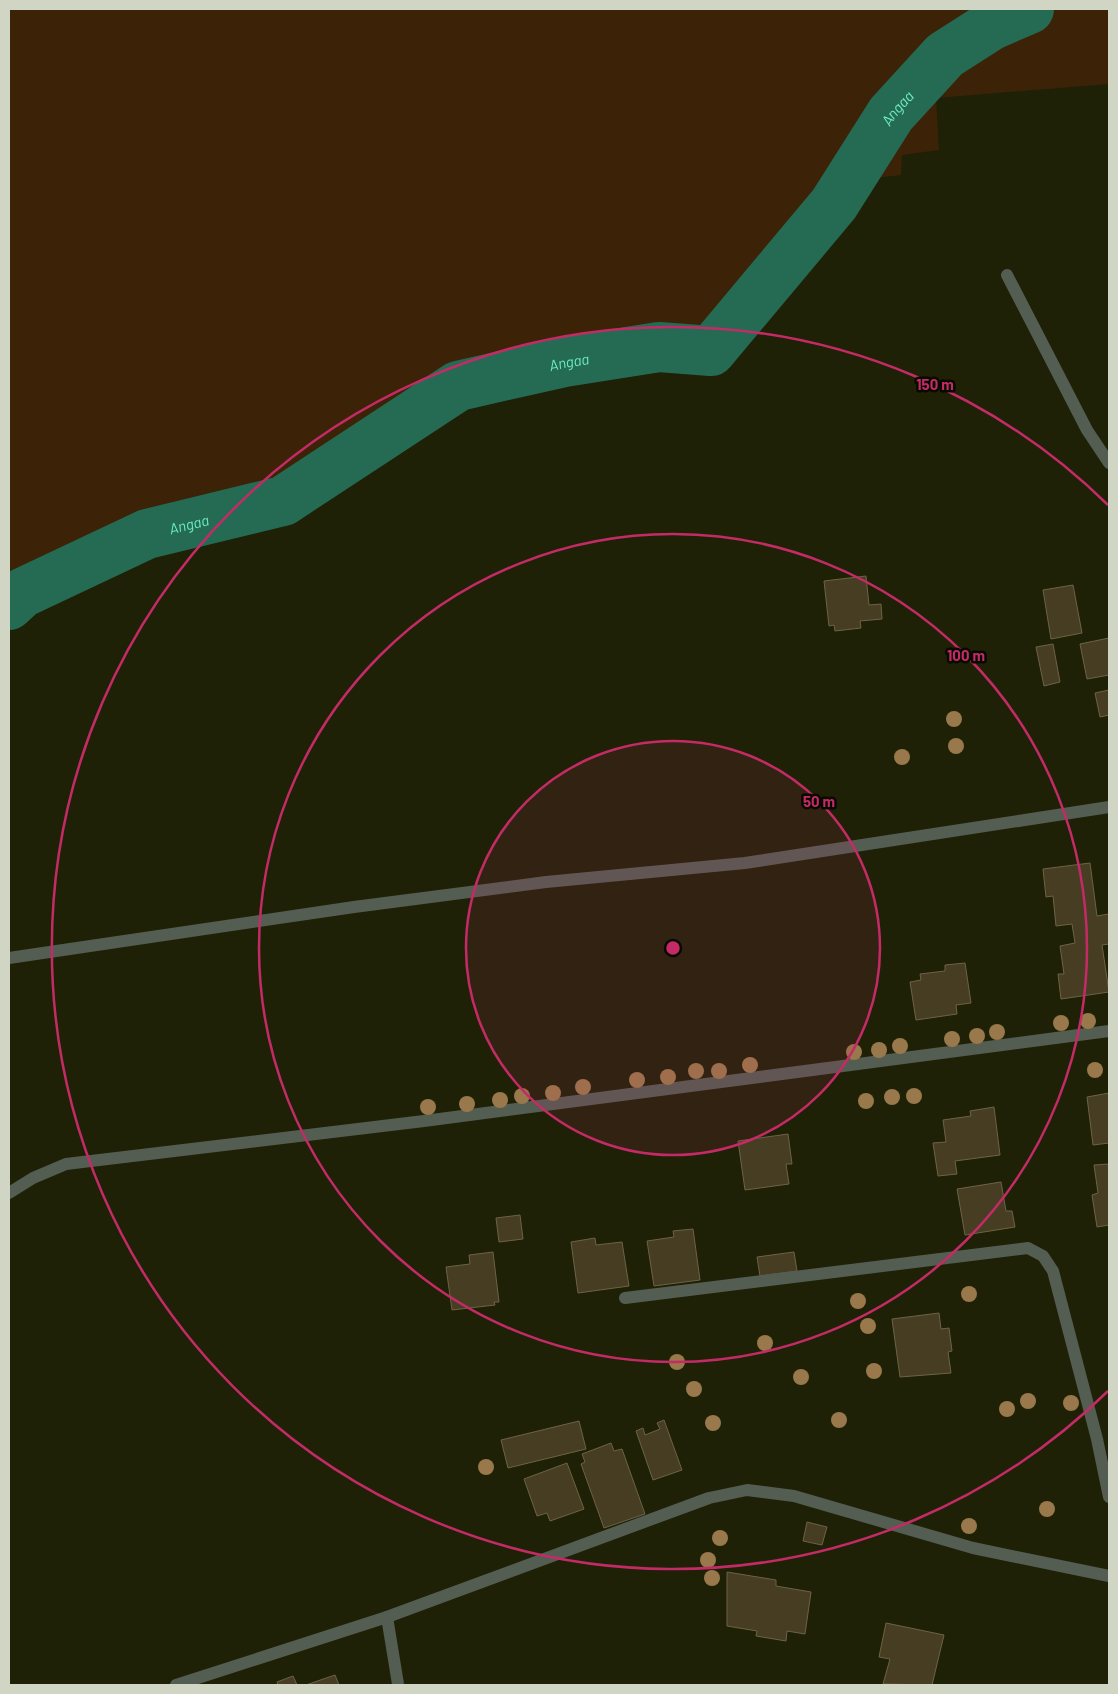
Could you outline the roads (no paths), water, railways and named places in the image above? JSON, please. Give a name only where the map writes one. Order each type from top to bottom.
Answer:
[{"type":"street","points":[[1007,275],[1087,430],[1109,463]]},
{"type":"street","points":[[9,958],[354,907],[546,882],[745,863],[1109,807]]},
{"type":"street","points":[[9,1193],[33,1178],[66,1164],[414,1122],[1109,1031]]},
{"type":"street","points":[[626,1298],[1028,1248],[1043,1256],[1053,1270],[1097,1439],[1109,1496]]},
{"type":"street","points":[[176,1685],[386,1617],[709,1498],[747,1490],[794,1496],[973,1548],[1109,1576]]},
{"type":"street","points":[[386,1617],[398,1684]]},
{"type":"waterway","name":"Angaa","points":[[9,605],[22,593],[147,534],[283,501],[458,386],[564,362],[659,347],[711,351],[834,204],[891,114],[945,55],[992,25],[1029,9]]}]
